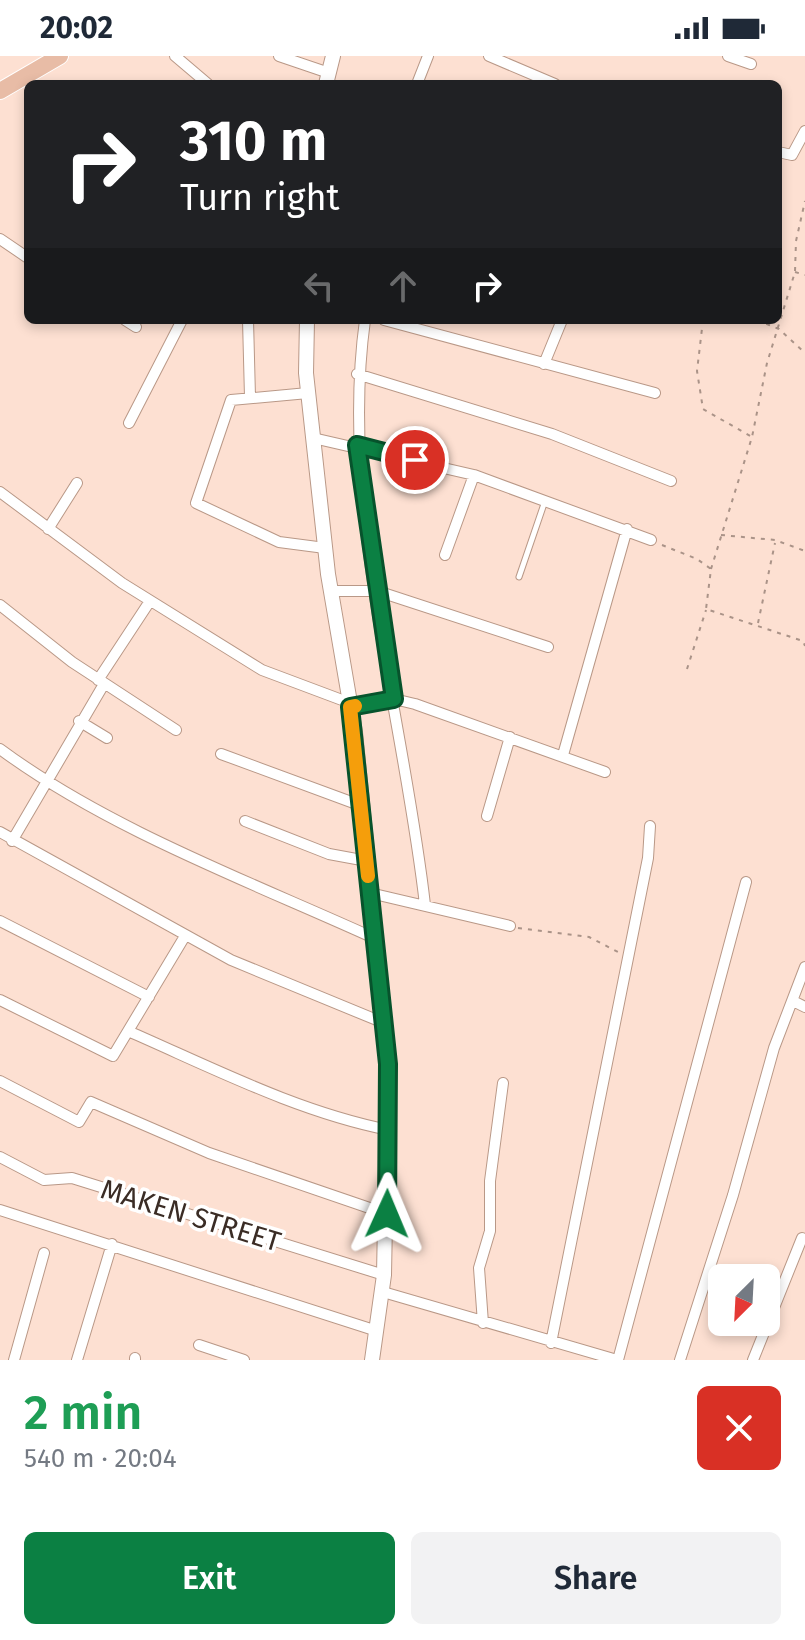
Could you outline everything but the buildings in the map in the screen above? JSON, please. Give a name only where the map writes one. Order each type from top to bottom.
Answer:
[{"type":"main road","points":[[0,91],[60,56]]},
{"type":"street","points":[[175,56],[203,80]]},
{"type":"street","points":[[279,56],[328,78],[333,56]]},
{"type":"street","points":[[419,80],[428,56]]},
{"type":"street","points":[[489,56],[546,80]]},
{"type":"street","points":[[728,56],[751,64]]},
{"type":"street","points":[[782,153],[792,155],[805,131]]},
{"type":"street","points":[[0,239],[24,255]]},
{"type":"street","points":[[131,324],[136,327]]},
{"type":"street","points":[[129,423],[180,324]]},
{"type":"street","points":[[248,324],[250,397]]},
{"type":"street","points":[[307,324],[308,393],[325,548],[350,705],[384,1023],[389,1130],[387,1214],[383,1292],[372,1360]]},
{"type":"street","points":[[364,324],[357,374],[357,445],[377,591],[414,810],[425,905]]},
{"type":"street","points":[[399,324],[655,393]]},
{"type":"street","points":[[544,364],[560,324]]},
{"type":"street","points":[[357,374],[552,434],[671,481]]},
{"type":"street","points":[[308,393],[231,400],[196,503],[279,542],[325,548]]},
{"type":"street","points":[[313,438],[357,445],[474,475],[651,540]]},
{"type":"street","points":[[445,555],[474,475]]},
{"type":"street","points":[[48,529],[77,483]]},
{"type":"street","points":[[0,492],[150,601],[262,670],[350,705],[394,699],[605,772]]},
{"type":"street","points":[[563,755],[627,529]]},
{"type":"street","points":[[330,591],[377,591],[548,647]]},
{"type":"street","points":[[12,841],[150,601]]},
{"type":"street","points":[[0,605],[33,634],[176,730]]},
{"type":"street","points":[[79,721],[107,738]]},
{"type":"street","points":[[487,816],[510,737]]},
{"type":"street","points":[[0,749],[44,781],[204,862],[374,938]]},
{"type":"street","points":[[221,754],[362,806]]},
{"type":"street","points":[[245,821],[329,854],[367,861]]},
{"type":"street","points":[[551,1343],[648,858],[650,826]]},
{"type":"street","points":[[0,832],[231,960],[384,1023]]},
{"type":"street","points":[[383,1292],[593,1357],[617,1360],[746,882]]},
{"type":"street","points":[[370,893],[510,926]]},
{"type":"street","points":[[0,921],[149,997]]},
{"type":"street","points":[[0,1000],[113,1056],[185,936]]},
{"type":"street","points":[[680,1360],[733,1195],[774,1048],[805,967]]},
{"type":"street","points":[[793,1001],[805,1007]]},
{"type":"street","points":[[128,1031],[255,1087],[349,1122],[389,1130]]},
{"type":"street","points":[[0,1081],[79,1122],[91,1102],[209,1153],[387,1214]]},
{"type":"street","points":[[483,1323],[478,1302],[479,1268],[490,1231],[490,1181],[503,1083]]},
{"type":"street","name":"MAKEN STREET","points":[[0,1157],[44,1180],[72,1178],[384,1275]]},
{"type":"street","points":[[0,1210],[377,1331]]},
{"type":"street","points":[[753,1360],[802,1238]]},
{"type":"street","points":[[77,1360],[112,1244]]},
{"type":"street","points":[[14,1360],[44,1253]]},
{"type":"street","points":[[199,1345],[244,1360]]},
{"type":"lane","points":[[519,577],[545,500]]},
{"type":"path","points":[[782,318],[795,272],[796,241],[805,201]]},
{"type":"path","points":[[795,272],[805,275]]},
{"type":"path","points":[[703,324],[697,371],[703,409],[752,437]]},
{"type":"path","points":[[767,324],[779,329],[805,353]]},
{"type":"path","points":[[687,669],[706,609],[711,569],[752,437],[767,363],[780,324]]},
{"type":"path","points":[[721,535],[775,540],[805,551]]},
{"type":"path","points":[[651,540],[697,559],[711,569]]},
{"type":"path","points":[[758,624],[775,540]]},
{"type":"path","points":[[706,609],[758,624],[803,641],[805,646]]},
{"type":"path","points":[[510,926],[589,937],[628,957]]},
{"type":"slow traffic","points":[[355,706],[350,707],[368,876]]},
{"type":"route","points":[[387,1214],[388,1064],[350,707],[394,699],[357,445],[415,460]]}]
